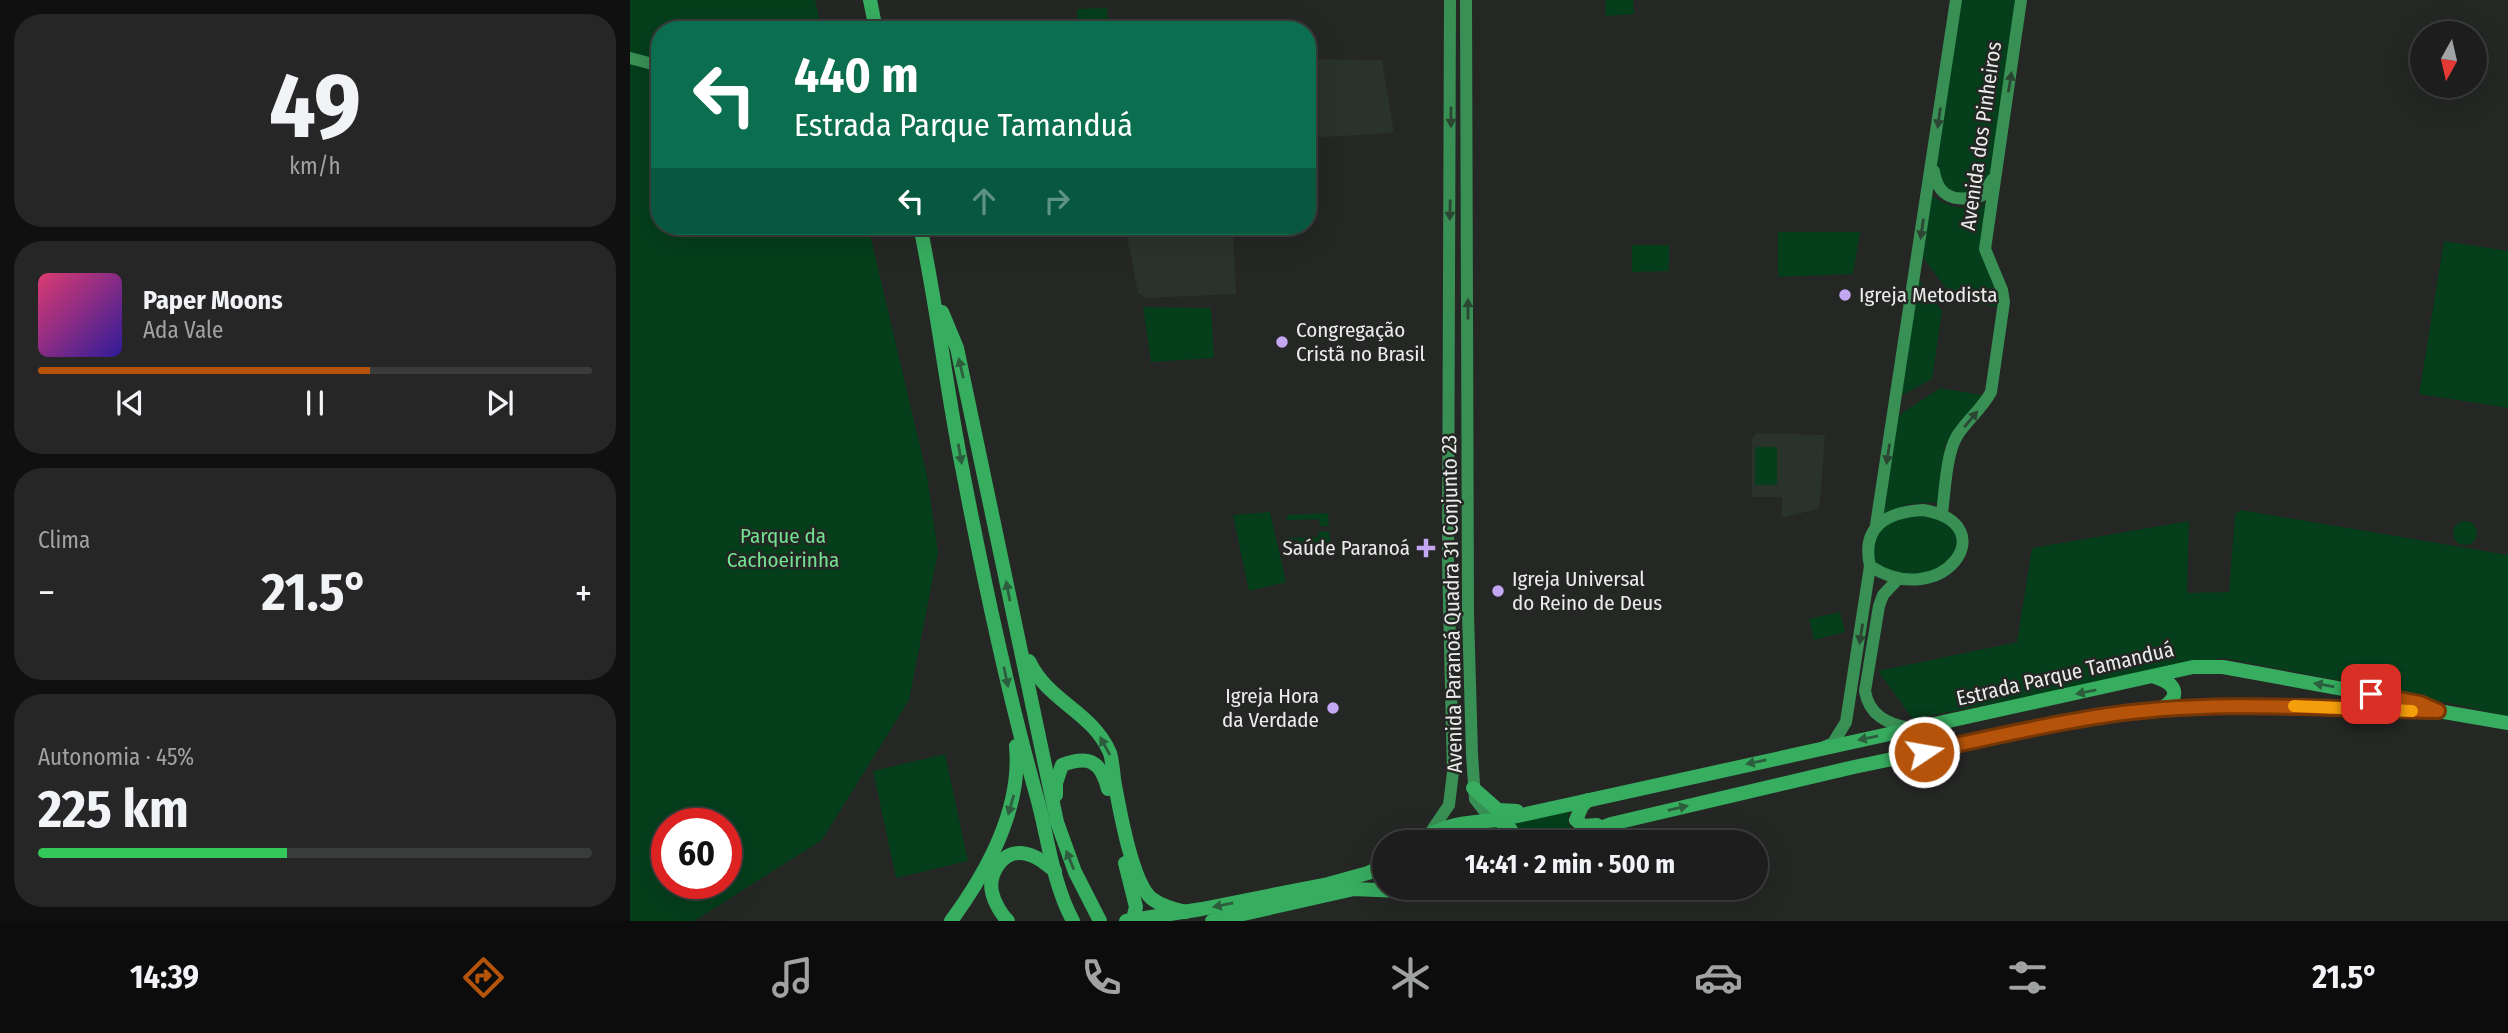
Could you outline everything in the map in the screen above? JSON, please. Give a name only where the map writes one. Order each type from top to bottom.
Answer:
[{"type":"main road","points":[[870,0],[874,21]]},
{"type":"main road","points":[[922,235],[934,290],[962,466],[1013,713],[1045,824],[1055,872],[1073,921]]},
{"type":"main road","points":[[934,290],[957,348],[1057,822],[1074,872],[1100,921]]},
{"type":"main road","points":[[1018,638],[1037,678],[1054,696],[1077,711],[1095,730],[1110,755],[1128,842],[1140,882],[1150,897],[1165,906],[1186,912]]},
{"type":"main road","name":"Estrada Parque Tamanduá","points":[[1444,830],[1463,823],[1499,820],[2193,667],[2223,667],[2420,703],[2438,711]]},
{"type":"main road","points":[[2152,676],[2169,681],[2173,686],[2174,695],[2169,704],[2157,711]]},
{"type":"main road","name":"Estrada Parque Tamanduá","points":[[1595,830],[1611,824],[1854,767],[2103,715],[2264,705],[2438,711],[2508,723]]},
{"type":"main road","points":[[951,921],[980,875],[1011,807],[1017,760],[1013,713]]},
{"type":"main road","points":[[1057,822],[1056,783],[1062,765],[1076,760],[1088,760],[1104,773],[1136,907],[1129,920]]},
{"type":"main road","points":[[1474,788],[1492,807],[1513,812],[1586,801]]},
{"type":"main road","points":[[1586,801],[1576,816],[1578,824],[1611,824]]},
{"type":"main road","points":[[1499,820],[1511,830]]},
{"type":"main road","points":[[1008,921],[992,892],[993,872],[1004,858],[1020,853],[1038,858],[1055,872]]},
{"type":"main road","points":[[1129,920],[1186,912],[1328,884],[1372,871]]},
{"type":"main road","points":[[1212,921],[1354,889],[1372,889]]},
{"type":"main road","points":[[1234,921],[1267,908]]},
{"type":"street","points":[[1429,830],[1449,805],[1453,772],[1448,454],[1450,0]]},
{"type":"street","name":"Avenida Paranoá Quadra 31 Conjunto 23","points":[[1466,0],[1468,614],[1471,716],[1475,799],[1486,813],[1499,820]]},
{"type":"street","name":"Avenida dos Pinheiros","points":[[1941,513],[1956,437],[1990,392],[2004,302],[1985,249],[2021,0]]},
{"type":"street","name":"Avenida dos Pinheiros","points":[[1876,525],[1956,1]]},
{"type":"street","points":[[1451,54],[1458,58],[1466,54]]},
{"type":"street","points":[[630,58],[651,64]]},
{"type":"street","points":[[1451,78],[1456,73],[1467,80]]},
{"type":"street","points":[[1932,161],[1936,182],[1942,192],[1958,199],[1981,196],[1995,173]]},
{"type":"street","points":[[1448,423],[1459,432],[1464,430],[1469,422]]},
{"type":"street","points":[[1448,454],[1459,445],[1464,447],[1468,454]]},
{"type":"street","points":[[1822,748],[1833,743],[1846,722],[1870,566],[1867,554],[1876,525],[1907,511],[1923,510],[1941,513],[1959,526],[1963,536],[1962,547],[1956,558],[1942,572],[1932,577],[1897,580],[1870,566]]},
{"type":"street","points":[[1897,580],[1884,595],[1879,606],[1865,691],[1867,701],[1878,717],[1894,725],[1914,729]]},
{"type":"street","points":[[1452,717],[1460,723],[1471,716]]},
{"type":"shaded area","points":[[1316,59],[1382,60],[1394,133],[1316,137]]},
{"type":"shaded area","points":[[1127,235],[1233,235],[1236,294],[1146,298],[1138,293]]},
{"type":"shaded area","points":[[1757,433],[1825,435],[1820,503],[1817,509],[1782,518],[1782,497],[1752,497],[1752,438]]},
{"type":"green space","name":"Parque da Cachoeirinha","points":[[630,0],[815,0],[820,21],[651,21],[651,235],[870,235],[927,476],[938,552],[909,700],[822,840],[742,891],[742,808],[651,808],[651,899],[729,899],[694,921],[630,921]]},
{"type":"green space","points":[[1605,0],[1633,0],[1634,14],[1606,16]]},
{"type":"green space","points":[[1960,0],[2017,0],[1993,172],[1980,192],[1967,195],[1944,190],[1938,180],[1936,162]]},
{"type":"green space","points":[[1107,8],[1108,21],[1078,21],[1077,9]]},
{"type":"green space","points":[[1931,195],[1960,208],[1975,207],[1991,200],[1982,245],[2008,309],[1954,299],[1922,256]]},
{"type":"green space","points":[[1778,232],[1860,232],[1853,274],[1778,277]]},
{"type":"green space","points":[[2444,241],[2508,251],[2508,408],[2419,394]]},
{"type":"green space","points":[[1632,245],[1669,245],[1669,271],[1632,272]]},
{"type":"green space","points":[[1915,275],[1942,311],[1932,379],[1897,398]]},
{"type":"green space","points":[[1143,307],[1211,308],[1214,358],[1151,362]]},
{"type":"green space","points":[[1940,388],[1988,396],[1945,445],[1942,502],[1908,504],[1884,516],[1896,417]]},
{"type":"green space","points":[[1755,447],[1777,447],[1777,485],[1755,485]]},
{"type":"green space","points":[[2241,510],[2508,555],[2508,716],[2224,658],[1913,719],[1878,671],[2017,642],[2032,548],[2189,521],[2187,593],[2229,592],[2235,514]]},
{"type":"green space","points":[[1270,512],[1286,582],[1249,591],[1233,515]]},
{"type":"green space","points":[[1328,513],[1329,526],[1320,526],[1319,519],[1287,520],[1287,515]]},
{"type":"green space","points":[[1923,513],[1952,521],[1960,547],[1940,570],[1910,578],[1873,565],[1875,531],[1897,517]]},
{"type":"green space","points":[[2465,521],[2473,525],[2477,533],[2473,541],[2465,545],[2457,541],[2453,533],[2457,525]]},
{"type":"green space","points":[[1329,531],[1330,543],[1299,544],[1299,540],[1287,540],[1318,537],[1319,532]]},
{"type":"green space","points":[[1840,612],[1845,632],[1814,640],[1809,619]]},
{"type":"green space","points":[[945,754],[968,861],[896,878],[873,771]]},
{"type":"green space","points":[[1570,809],[1569,824],[1576,830],[1513,830],[1507,822]]},
{"type":"green space","points":[[1497,822],[1504,830],[1456,830]]},
{"type":"slow traffic","points":[[2294,706],[2412,711]]},
{"type":"place","name":"Igreja Metodista","points":[[1845,295]]},
{"type":"place","name":"Congregação Cristã no Brasil","points":[[1282,342]]},
{"type":"place","name":"Saúde Paranoá","points":[[1426,548]]},
{"type":"place","name":"Igreja Universal do Reino de Deus","points":[[1498,591]]},
{"type":"place","name":"Igreja Hora da Verdade","points":[[1333,708]]},
{"type":"route","points":[[1924,752],[2103,715],[2215,706],[2438,711],[2420,703],[2371,694]]}]
